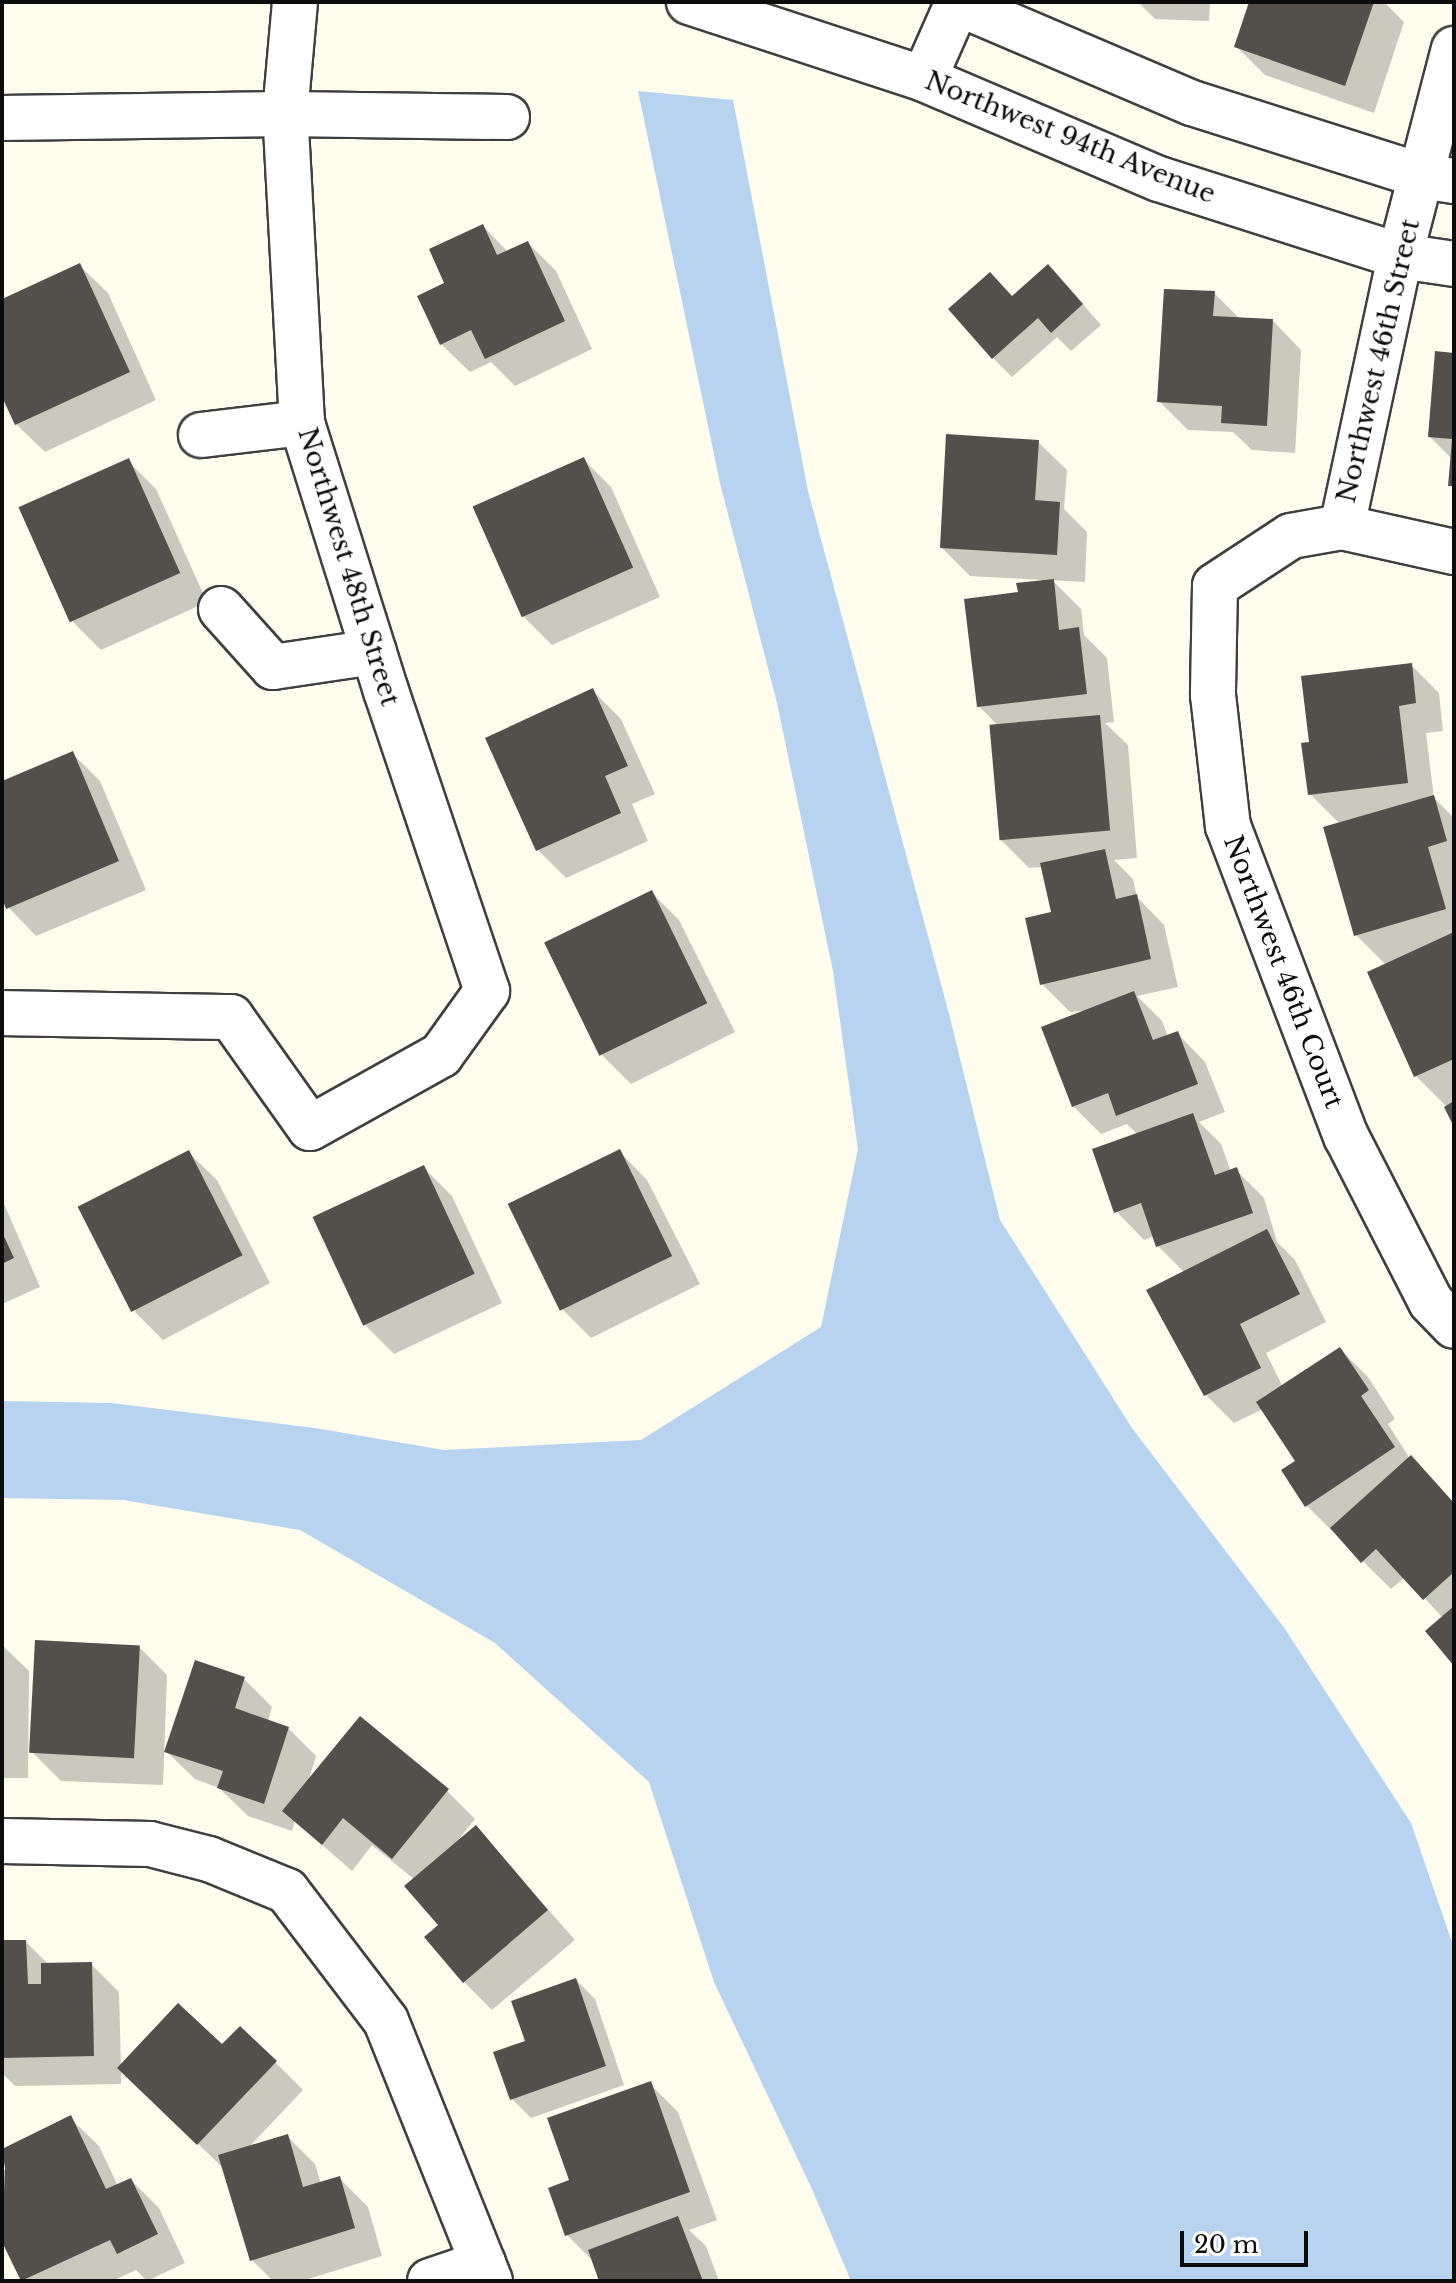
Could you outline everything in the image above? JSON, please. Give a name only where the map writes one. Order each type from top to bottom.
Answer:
[{"type":"street","name":"Northwest 48th Street","points":[[2,1013],[231,1017],[310,1128],[441,1055],[487,991],[374,652],[302,423],[285,114],[295,2]]},
{"type":"street","name":"Northwest 94th Avenue","points":[[689,2],[924,79],[1159,179],[1400,256],[1454,264]]},
{"type":"street","points":[[924,79],[957,2],[1192,103],[1438,178]]},
{"type":"street","name":"Northwest 46th Street","points":[[1454,49],[1438,178],[1400,256],[1342,527],[1454,552]]},
{"type":"street","points":[[2,118],[285,114],[507,117]]},
{"type":"street","points":[[201,435],[302,423]]},
{"type":"street","name":"Northwest 46th Court","points":[[1342,527],[1291,536],[1215,586],[1213,695],[1228,826],[1346,1136],[1431,1302],[1454,1326]]},
{"type":"street","points":[[221,609],[273,667],[374,652]]},
{"type":"street","points":[[2,1841],[150,1844],[209,1859],[287,1891],[386,2021],[487,2272],[430,2281]]},
{"type":"water","points":[[638,91],[733,100],[808,491],[949,1014],[1000,1220],[1132,1428],[1285,1629],[1411,1823],[1454,1948],[1454,2281],[851,2281],[812,2189],[714,1982],[649,1782],[495,1643],[300,1530],[123,1500],[2,1498],[2,1401],[111,1403],[315,1428],[444,1450],[641,1440],[821,1327],[858,1149],[833,971],[777,703],[720,483]]},
{"type":"building","points":[[1249,2],[1374,2],[1345,86],[1234,47]]},
{"type":"building","points":[[483,224],[497,255],[528,241],[565,321],[485,359],[471,330],[440,345],[417,296],[444,283],[429,249]]},
{"type":"building","points":[[80,263],[130,372],[15,425],[2,397],[2,299]]},
{"type":"building","points":[[1048,264],[1083,304],[1051,333],[1038,318],[992,359],[948,309],[990,272],[1012,296]]},
{"type":"building","points":[[1164,289],[1215,291],[1213,316],[1273,319],[1267,426],[1221,423],[1222,406],[1157,402]]},
{"type":"building","points":[[1435,351],[1454,353],[1454,486],[1448,486],[1452,439],[1428,437]]},
{"type":"building","points":[[946,434],[1039,440],[1035,500],[1060,502],[1057,555],[940,548]]},
{"type":"building","points":[[584,457],[633,568],[522,617],[473,507]]},
{"type":"building","points":[[129,458],[180,573],[70,622],[18,507]]},
{"type":"building","points":[[1054,579],[1059,630],[1079,627],[1087,694],[977,707],[964,599],[1018,592],[1016,583]]},
{"type":"building","points":[[1412,663],[1416,703],[1399,706],[1408,783],[1308,795],[1301,743],[1309,742],[1301,676]]},
{"type":"building","points":[[593,688],[628,766],[605,776],[621,813],[536,851],[485,738]]},
{"type":"building","points":[[1100,715],[1110,831],[1000,840],[989,725]]},
{"type":"building","points":[[73,751],[119,861],[6,909],[2,898],[2,781]]},
{"type":"building","points":[[1434,795],[1447,841],[1428,847],[1446,909],[1354,936],[1323,827]]},
{"type":"building","points":[[1105,849],[1116,899],[1137,894],[1151,959],[1040,985],[1025,918],[1051,912],[1040,863]]},
{"type":"building","points":[[652,890],[707,1003],[599,1056],[544,943]]},
{"type":"building","points":[[1454,932],[1454,1059],[1414,1077],[1367,972]]},
{"type":"building","points":[[1134,991],[1153,1040],[1178,1031],[1198,1084],[1116,1116],[1108,1093],[1072,1107],[1041,1027]]},
{"type":"building","points":[[1454,1101],[1454,1127],[1444,1107]]},
{"type":"building","points":[[1193,1113],[1215,1175],[1237,1167],[1253,1213],[1156,1247],[1141,1203],[1114,1213],[1092,1149]]},
{"type":"building","points":[[620,1149],[672,1256],[560,1311],[508,1204]]},
{"type":"building","points":[[189,1150],[243,1255],[131,1312],[78,1207]]},
{"type":"building","points":[[424,1165],[475,1274],[363,1326],[313,1217]]},
{"type":"building","points":[[1267,1229],[1300,1294],[1240,1324],[1261,1368],[1204,1396],[1146,1290]]},
{"type":"building","points":[[2,1232],[14,1258],[2,1264]]},
{"type":"building","points":[[1340,1347],[1369,1390],[1361,1396],[1395,1447],[1305,1507],[1281,1470],[1295,1461],[1256,1402]]},
{"type":"building","points":[[1411,1455],[1454,1503],[1454,1572],[1423,1600],[1376,1549],[1361,1563],[1330,1528]]},
{"type":"building","points":[[1454,1606],[1454,1666],[1425,1631]]},
{"type":"building","points":[[35,1640],[140,1645],[134,1758],[29,1753]]},
{"type":"building","points":[[195,1660],[245,1677],[235,1708],[289,1727],[264,1804],[217,1788],[223,1771],[164,1752]]},
{"type":"building","points":[[360,1716],[449,1789],[392,1859],[343,1818],[322,1845],[282,1811]]},
{"type":"building","points":[[476,1825],[548,1910],[463,1983],[424,1937],[438,1925],[404,1886]]},
{"type":"building","points":[[2,1940],[26,1940],[28,1984],[41,1984],[41,1963],[92,1962],[94,2056],[2,2058]]},
{"type":"building","points":[[576,1978],[606,2066],[510,2100],[493,2052],[525,2041],[511,2001]]},
{"type":"building","points":[[178,2003],[222,2044],[240,2026],[277,2061],[197,2145],[117,2068]]},
{"type":"building","points":[[651,2081],[690,2192],[565,2236],[548,2188],[569,2180],[547,2118]]},
{"type":"building","points":[[71,2115],[106,2189],[131,2178],[158,2234],[117,2254],[110,2240],[21,2281],[2,2242],[5,2168],[2,2149]]},
{"type":"building","points":[[288,2134],[303,2187],[340,2176],[355,2228],[250,2261],[218,2155]]},
{"type":"building","points":[[678,2216],[703,2281],[599,2281],[588,2250]]}]
